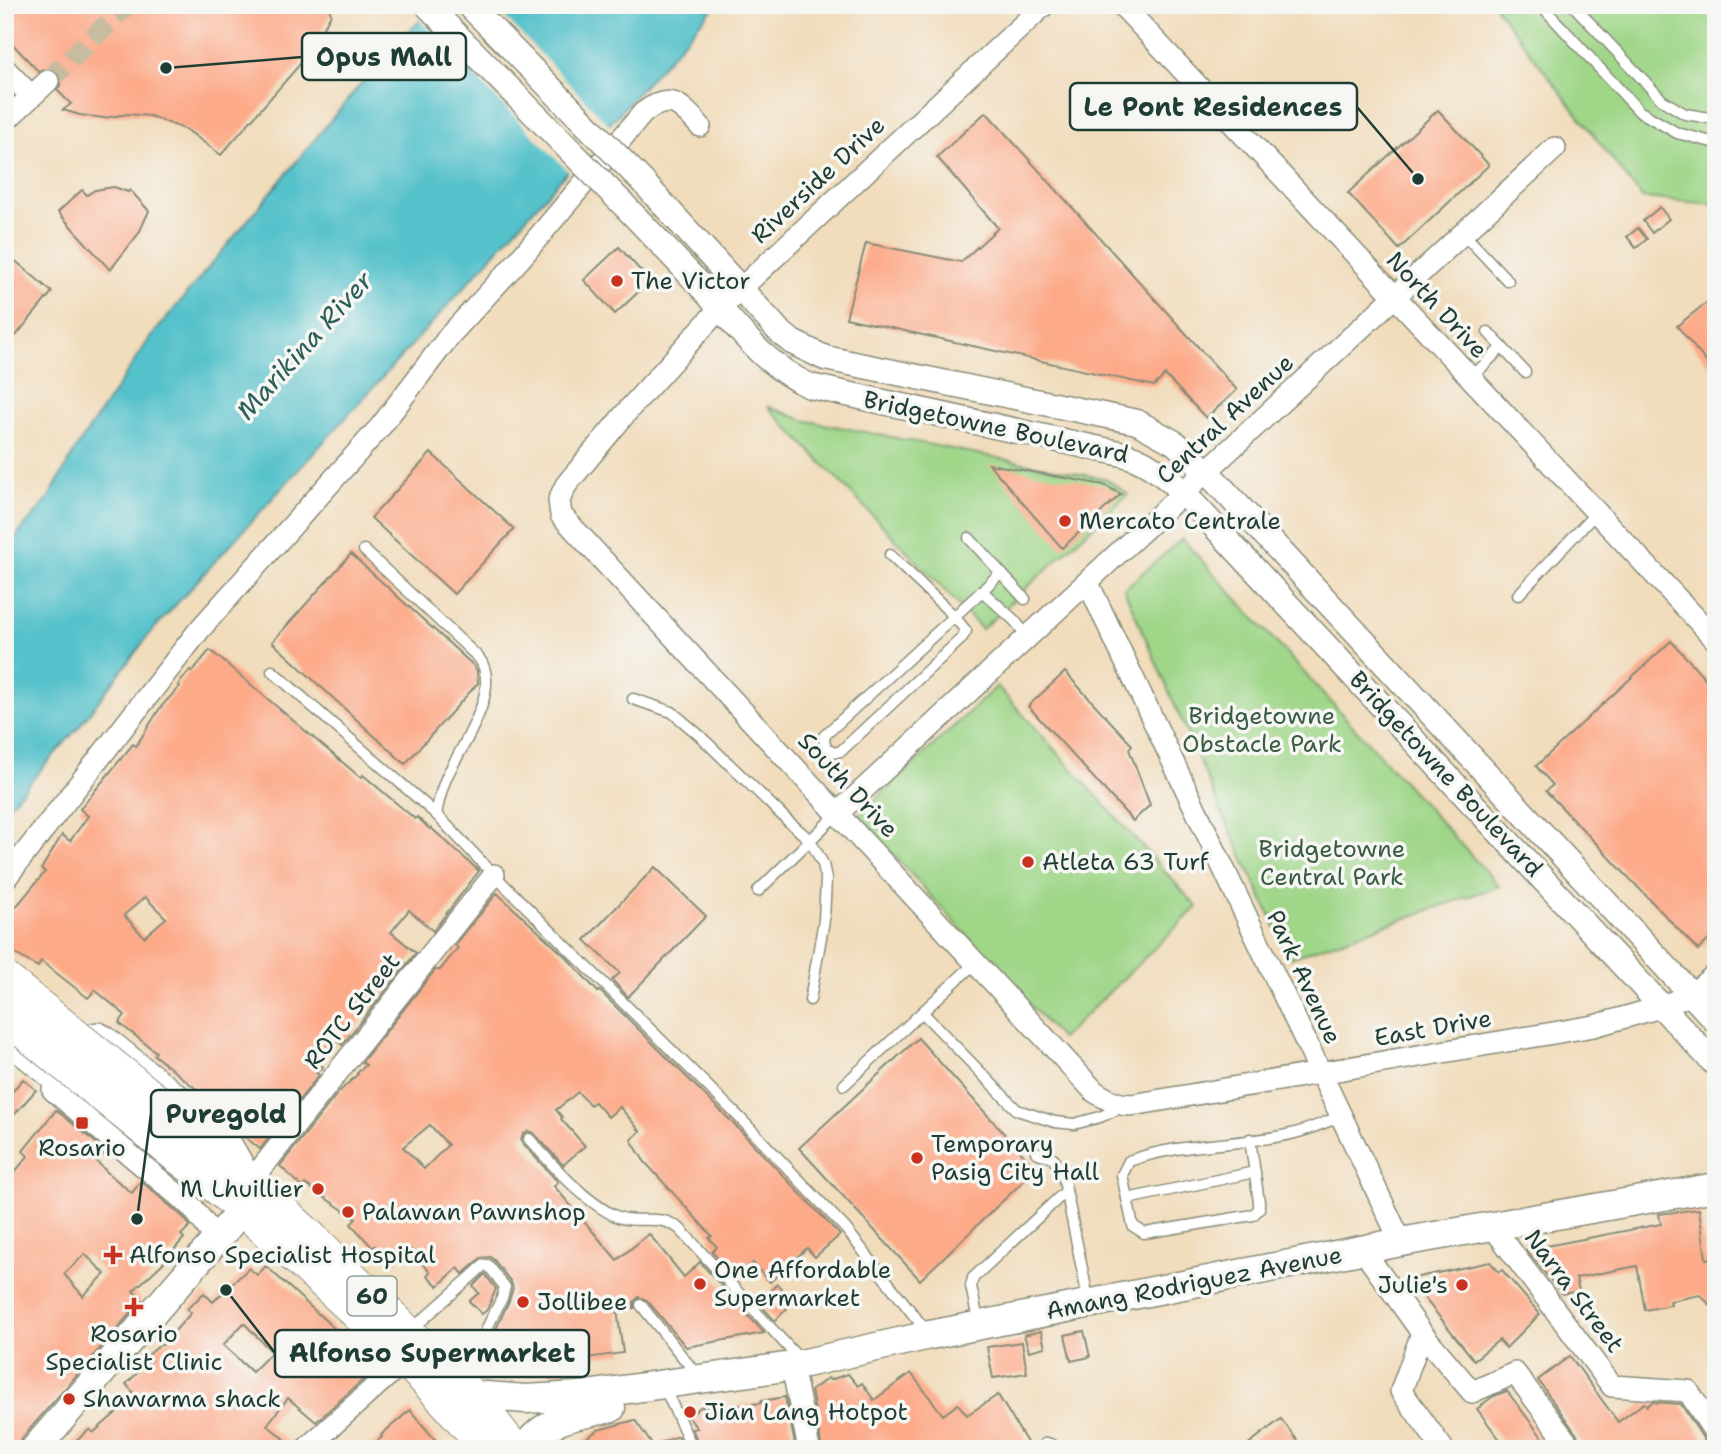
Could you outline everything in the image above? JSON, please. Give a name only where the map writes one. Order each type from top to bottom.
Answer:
[{"type":"main road","name":"60","points":[[5,978],[186,1144],[247,1195],[407,1346],[472,1395],[515,1449]]},
{"type":"main road","name":"60","points":[[5,1017],[186,1144]]},
{"type":"main road","name":"Amang Rodriguez Avenue","points":[[472,1395],[526,1399],[579,1396],[667,1386],[798,1365],[979,1325],[1401,1242],[1716,1187]]},
{"type":"main road","points":[[35,1449],[216,1239],[247,1195]]},
{"type":"main road","name":"60","points":[[407,1346],[486,1449]]},
{"type":"main road","name":"Amang Rodriguez Avenue","points":[[526,1449],[532,1437],[549,1424],[624,1404],[667,1386]]},
{"type":"street","name":"Bridgetowne Boulevard","points":[[427,5],[622,203],[772,364],[790,377],[810,386],[1140,458],[1154,467],[1184,494],[1716,1065]]},
{"type":"street","name":"Bridgetowne Boulevard","points":[[469,5],[643,182],[779,331],[807,351],[825,358],[1137,422],[1175,443],[1207,472],[1716,1021]]},
{"type":"street","name":"Riverside Drive","points":[[559,500],[566,485],[630,408],[720,308],[1044,5]]},
{"type":"street","name":"North Drive","points":[[1122,5],[1716,640]]},
{"type":"street","points":[[5,69],[31,96]]},
{"type":"street","points":[[5,121],[47,81]]},
{"type":"street","points":[[1221,112],[1239,95]]},
{"type":"street","points":[[5,879],[200,629],[381,426],[450,335],[519,260],[643,113],[654,104],[664,101],[675,103],[700,126]]},
{"type":"street","name":"Central Avenue","points":[[838,813],[1555,148]]},
{"type":"street","name":"South Drive","points":[[559,500],[561,515],[1095,1092],[1116,1103]]},
{"type":"street","name":"Park Avenue","points":[[1088,583],[1401,1242]]},
{"type":"street","name":"ROTC Street","points":[[247,1195],[494,875]]},
{"type":"street","name":"East Drive","points":[[1116,1103],[1321,1074],[1594,1026],[1692,995],[1716,974]]},
{"type":"street","points":[[5,1041],[55,1081],[199,1202],[247,1195],[225,1133],[99,1033],[92,1034],[55,1081],[53,1090],[193,1209],[216,1239]]},
{"type":"street","name":"Narra Street","points":[[1493,1227],[1612,1385],[1688,1391],[1716,1434]]},
{"type":"street","points":[[1363,1250],[1422,1333],[1472,1392],[1515,1373],[1572,1449]]},
{"type":"street","points":[[1422,1333],[1401,1391],[1443,1449]]},
{"type":"street","points":[[306,1449],[407,1346]]},
{"type":"street","points":[[798,1365],[809,1449]]},
{"type":"lane","points":[[1541,5],[1639,111],[1677,133],[1716,143]]},
{"type":"lane","points":[[1573,5],[1662,100],[1685,114],[1716,119]]},
{"type":"lane","points":[[1463,233],[1508,281]]},
{"type":"lane","points":[[1488,332],[1525,372]]},
{"type":"lane","points":[[1470,379],[1502,347]]},
{"type":"lane","points":[[1518,595],[1597,513]]},
{"type":"lane","points":[[968,538],[1026,599]]},
{"type":"lane","points":[[364,550],[478,657],[486,670],[487,686],[483,700],[462,751],[449,771],[436,814]]},
{"type":"lane","points":[[890,555],[954,616],[966,631],[961,639],[841,751],[833,753],[825,747],[824,736],[954,616],[982,591],[1000,573]]},
{"type":"lane","points":[[982,591],[1014,620],[1028,637]]},
{"type":"lane","points":[[272,671],[436,814],[494,875],[739,1117],[846,1229],[930,1335]]},
{"type":"lane","points":[[633,699],[672,712],[810,840],[823,864],[826,879],[824,920],[810,1000]]},
{"type":"lane","points":[[758,891],[838,813]]},
{"type":"lane","points":[[844,1084],[976,962]]},
{"type":"lane","points":[[922,1012],[1017,1110],[1055,1122],[1074,1124],[1100,1118],[1116,1103]]},
{"type":"lane","points":[[1250,1139],[1259,1209],[1253,1215],[1144,1233],[1133,1226],[1122,1175],[1129,1161],[1152,1153],[1250,1139],[1295,1133],[1341,1116]]},
{"type":"lane","points":[[529,1139],[565,1180],[608,1211],[632,1220],[659,1220],[680,1229],[798,1365]]},
{"type":"lane","points":[[1036,1153],[1053,1158],[1063,1175],[1089,1304]]},
{"type":"lane","points":[[1127,1199],[1255,1172]]},
{"type":"lane","points":[[979,1325],[971,1286],[974,1278],[1066,1191]]},
{"type":"lane","points":[[407,1346],[483,1266],[488,1265],[505,1287],[486,1328]]},
{"type":"lane","points":[[641,1305],[701,1380]]},
{"type":"lane","points":[[667,1386],[693,1449]]},
{"type":"green space","points":[[1494,5],[1716,5],[1716,204],[1642,198]]},
{"type":"green space","points":[[767,406],[803,420],[1106,479],[1128,494],[982,629]]},
{"type":"green space","points":[[1182,539],[1499,886],[1290,958],[1223,815],[1124,589]]},
{"type":"green space","name":"Atleta 63 Turf","points":[[997,686],[1197,907],[1061,1039],[858,816]]},
{"type":"water","name":"Marikina River","points":[[436,5],[716,5],[152,631],[77,729],[5,810],[5,549],[48,499],[77,447],[150,338],[384,56]]},
{"type":"pier","points":[[431,5],[493,5],[611,127],[570,173],[417,18]]},
{"type":"building","points":[[5,5],[328,5],[331,14],[308,55],[221,155],[187,130],[150,116],[128,114],[104,118],[63,110],[71,104],[57,90],[61,84],[58,73],[51,68],[39,72],[5,36]]},
{"type":"building","points":[[1438,110],[1489,165],[1399,249],[1348,193]]},
{"type":"building","points":[[986,112],[1237,390],[1206,418],[1165,375],[1154,386],[846,318],[866,243],[961,262],[998,228],[937,157]]},
{"type":"building","points":[[114,187],[128,192],[130,190],[149,211],[139,233],[110,270],[58,212],[82,190],[87,195],[95,190]]},
{"type":"building","points":[[1660,207],[1669,219],[1652,233],[1643,221]]},
{"type":"building","points":[[1638,228],[1647,239],[1636,248],[1627,237]]},
{"type":"building","points":[[619,247],[650,281],[615,314],[584,280]]},
{"type":"building","points":[[5,252],[52,292],[5,349]]},
{"type":"building","points":[[1716,295],[1716,374],[1677,326]]},
{"type":"building","points":[[431,453],[514,529],[454,594],[371,518]]},
{"type":"building","name":"Mercato Centrale","points":[[989,464],[1104,485],[1121,494],[1062,548]]},
{"type":"building","points":[[351,554],[477,671],[478,683],[405,764],[272,642]]},
{"type":"building","points":[[1671,641],[1716,690],[1716,933],[1698,950],[1546,791],[1553,785],[1536,766]]},
{"type":"building","points":[[210,650],[361,778],[363,775],[415,819],[417,817],[431,828],[479,871],[433,931],[409,910],[391,932],[416,953],[342,1045],[337,1040],[318,1062],[323,1067],[316,1073],[319,1075],[260,1149],[245,1137],[250,1132],[154,1055],[156,1052],[119,1023],[125,1015],[95,990],[88,998],[41,961],[38,967],[5,948],[5,920],[45,872],[41,869],[62,835],[70,841],[88,816],[80,809],[133,744],[136,746],[160,708],[190,670],[192,672]],"holes":[[[145,897],[166,918],[144,937],[124,915]]]},
{"type":"building","points":[[1065,672],[1132,745],[1129,749],[1150,805],[1133,821],[1028,706]]},
{"type":"building","points":[[655,867],[706,916],[628,997],[612,980],[620,973],[585,940]]},
{"type":"building","points":[[497,893],[567,958],[598,992],[600,991],[733,1123],[840,1235],[815,1257],[807,1248],[770,1282],[753,1263],[736,1279],[712,1252],[717,1247],[709,1238],[712,1236],[644,1161],[631,1140],[640,1131],[620,1107],[608,1117],[595,1102],[590,1105],[578,1092],[556,1110],[585,1146],[563,1165],[534,1133],[528,1131],[523,1134],[523,1144],[558,1182],[554,1186],[617,1260],[649,1234],[684,1277],[700,1262],[764,1333],[686,1347],[647,1300],[639,1297],[634,1302],[634,1308],[617,1310],[623,1353],[564,1361],[565,1378],[550,1378],[549,1363],[489,1344],[513,1288],[494,1260],[490,1257],[481,1258],[463,1274],[458,1268],[438,1286],[427,1275],[430,1272],[410,1249],[393,1265],[351,1224],[356,1219],[305,1184],[302,1187],[280,1166],[338,1093],[366,1065],[362,1062],[435,970],[440,970],[458,948],[455,945]],"holes":[[[430,1125],[448,1145],[424,1169],[403,1147]]]},
{"type":"building","name":"Temporary Pasig City Hall","points":[[918,1038],[1036,1169],[920,1280],[799,1148]]},
{"type":"building","points":[[23,1079],[36,1090],[5,1125],[5,1087],[12,1092]]},
{"type":"building","points":[[56,1110],[106,1151],[97,1162],[109,1174],[132,1193],[141,1181],[190,1226],[181,1235],[184,1238],[163,1263],[133,1291],[142,1300],[22,1438],[19,1449],[5,1449],[5,1184],[28,1156],[23,1151]],"holes":[[[85,1254],[105,1274],[83,1296],[64,1274]]]},
{"type":"building","points":[[1699,1209],[1706,1259],[1716,1257],[1716,1311],[1700,1295],[1670,1301],[1671,1305],[1645,1310],[1637,1266],[1576,1278],[1579,1291],[1562,1294],[1526,1250],[1661,1224],[1659,1214]]},
{"type":"building","points":[[1490,1262],[1499,1272],[1502,1270],[1540,1314],[1506,1348],[1499,1340],[1474,1360],[1409,1279]]},
{"type":"building","points":[[266,1266],[337,1331],[324,1344],[365,1378],[316,1422],[288,1398],[267,1425],[293,1446],[293,1449],[67,1449],[90,1429],[93,1433],[133,1398],[133,1392],[126,1384],[151,1360],[147,1356],[162,1345],[191,1313],[187,1309],[204,1293],[213,1302],[249,1268],[257,1275]],"holes":[[[244,1323],[272,1352],[252,1372],[223,1345]]]},
{"type":"building","points":[[485,1274],[496,1289],[487,1310],[482,1314],[469,1301],[479,1293],[473,1286]]},
{"type":"building","points":[[777,1284],[794,1301],[775,1321],[759,1303]]},
{"type":"building","points":[[1041,1331],[1045,1347],[1029,1351],[1024,1335]]},
{"type":"building","points":[[1084,1331],[1090,1357],[1071,1361],[1065,1335]]},
{"type":"building","points":[[1022,1342],[1027,1373],[993,1378],[987,1347]]},
{"type":"building","points":[[1570,1356],[1618,1422],[1644,1403],[1647,1406],[1652,1402],[1681,1404],[1705,1441],[1715,1449],[1599,1449],[1595,1443],[1587,1449],[1538,1380]]},
{"type":"building","points":[[911,1373],[943,1415],[958,1404],[967,1415],[998,1395],[1031,1449],[822,1449],[811,1391],[828,1378],[830,1380],[848,1374],[858,1386],[862,1383],[874,1400]]},
{"type":"building","points":[[1507,1391],[1551,1449],[1507,1449],[1477,1409],[1492,1397]]},
{"type":"building","points":[[785,1397],[796,1449],[730,1449],[724,1441],[711,1449],[701,1449],[692,1429],[697,1428],[688,1417],[702,1406],[704,1409],[713,1402],[717,1408]]},
{"type":"building","points":[[410,1410],[443,1449],[368,1449],[381,1435]]},
{"type":"building","points":[[1281,1419],[1304,1449],[1242,1449]]},
{"type":"building","points":[[635,1420],[653,1446],[678,1436],[684,1449],[571,1449],[598,1430]]},
{"type":"tunnel","points":[[48,81],[127,5]]},
{"type":"place","name":"Opus Mall","points":[[166,68]]},
{"type":"place","name":"Le Pont Residences","points":[[1418,179]]},
{"type":"place","name":"The Victor","points":[[617,281]]},
{"type":"place","name":"Mercato Centrale","points":[[1065,521]]},
{"type":"place","name":"Atleta 63 Turf","points":[[1028,862]]},
{"type":"place","name":"Rosario","points":[[82,1123]]},
{"type":"place","name":"Temporary Pasig City Hall","points":[[917,1158]]},
{"type":"place","name":"M Lhuillier","points":[[318,1189]]},
{"type":"place","name":"Palawan Pawnshop","points":[[348,1212]]},
{"type":"place","name":"Puregold","points":[[137,1219]]},
{"type":"place","name":"Alfonso Specialist Hospital","points":[[113,1255]]},
{"type":"place","name":"One Affordable Supermarket","points":[[700,1284]]},
{"type":"place","name":"Julie's","points":[[1462,1285]]},
{"type":"place","name":"Alfonso Supermarket","points":[[226,1290]]},
{"type":"place","name":"Jollibee","points":[[523,1302]]},
{"type":"place","name":"Rosario Specialist Clinic","points":[[134,1307]]},
{"type":"place","name":"Shawarma shack","points":[[69,1399]]},
{"type":"place","name":"Jian Lang Hotpot","points":[[690,1412]]},
{"type":"park label","name":"Bridgetowne Obstacle Park","points":[[1262,730]]},
{"type":"park label","name":"Bridgetowne Central Park","points":[[1332,863]]}]
